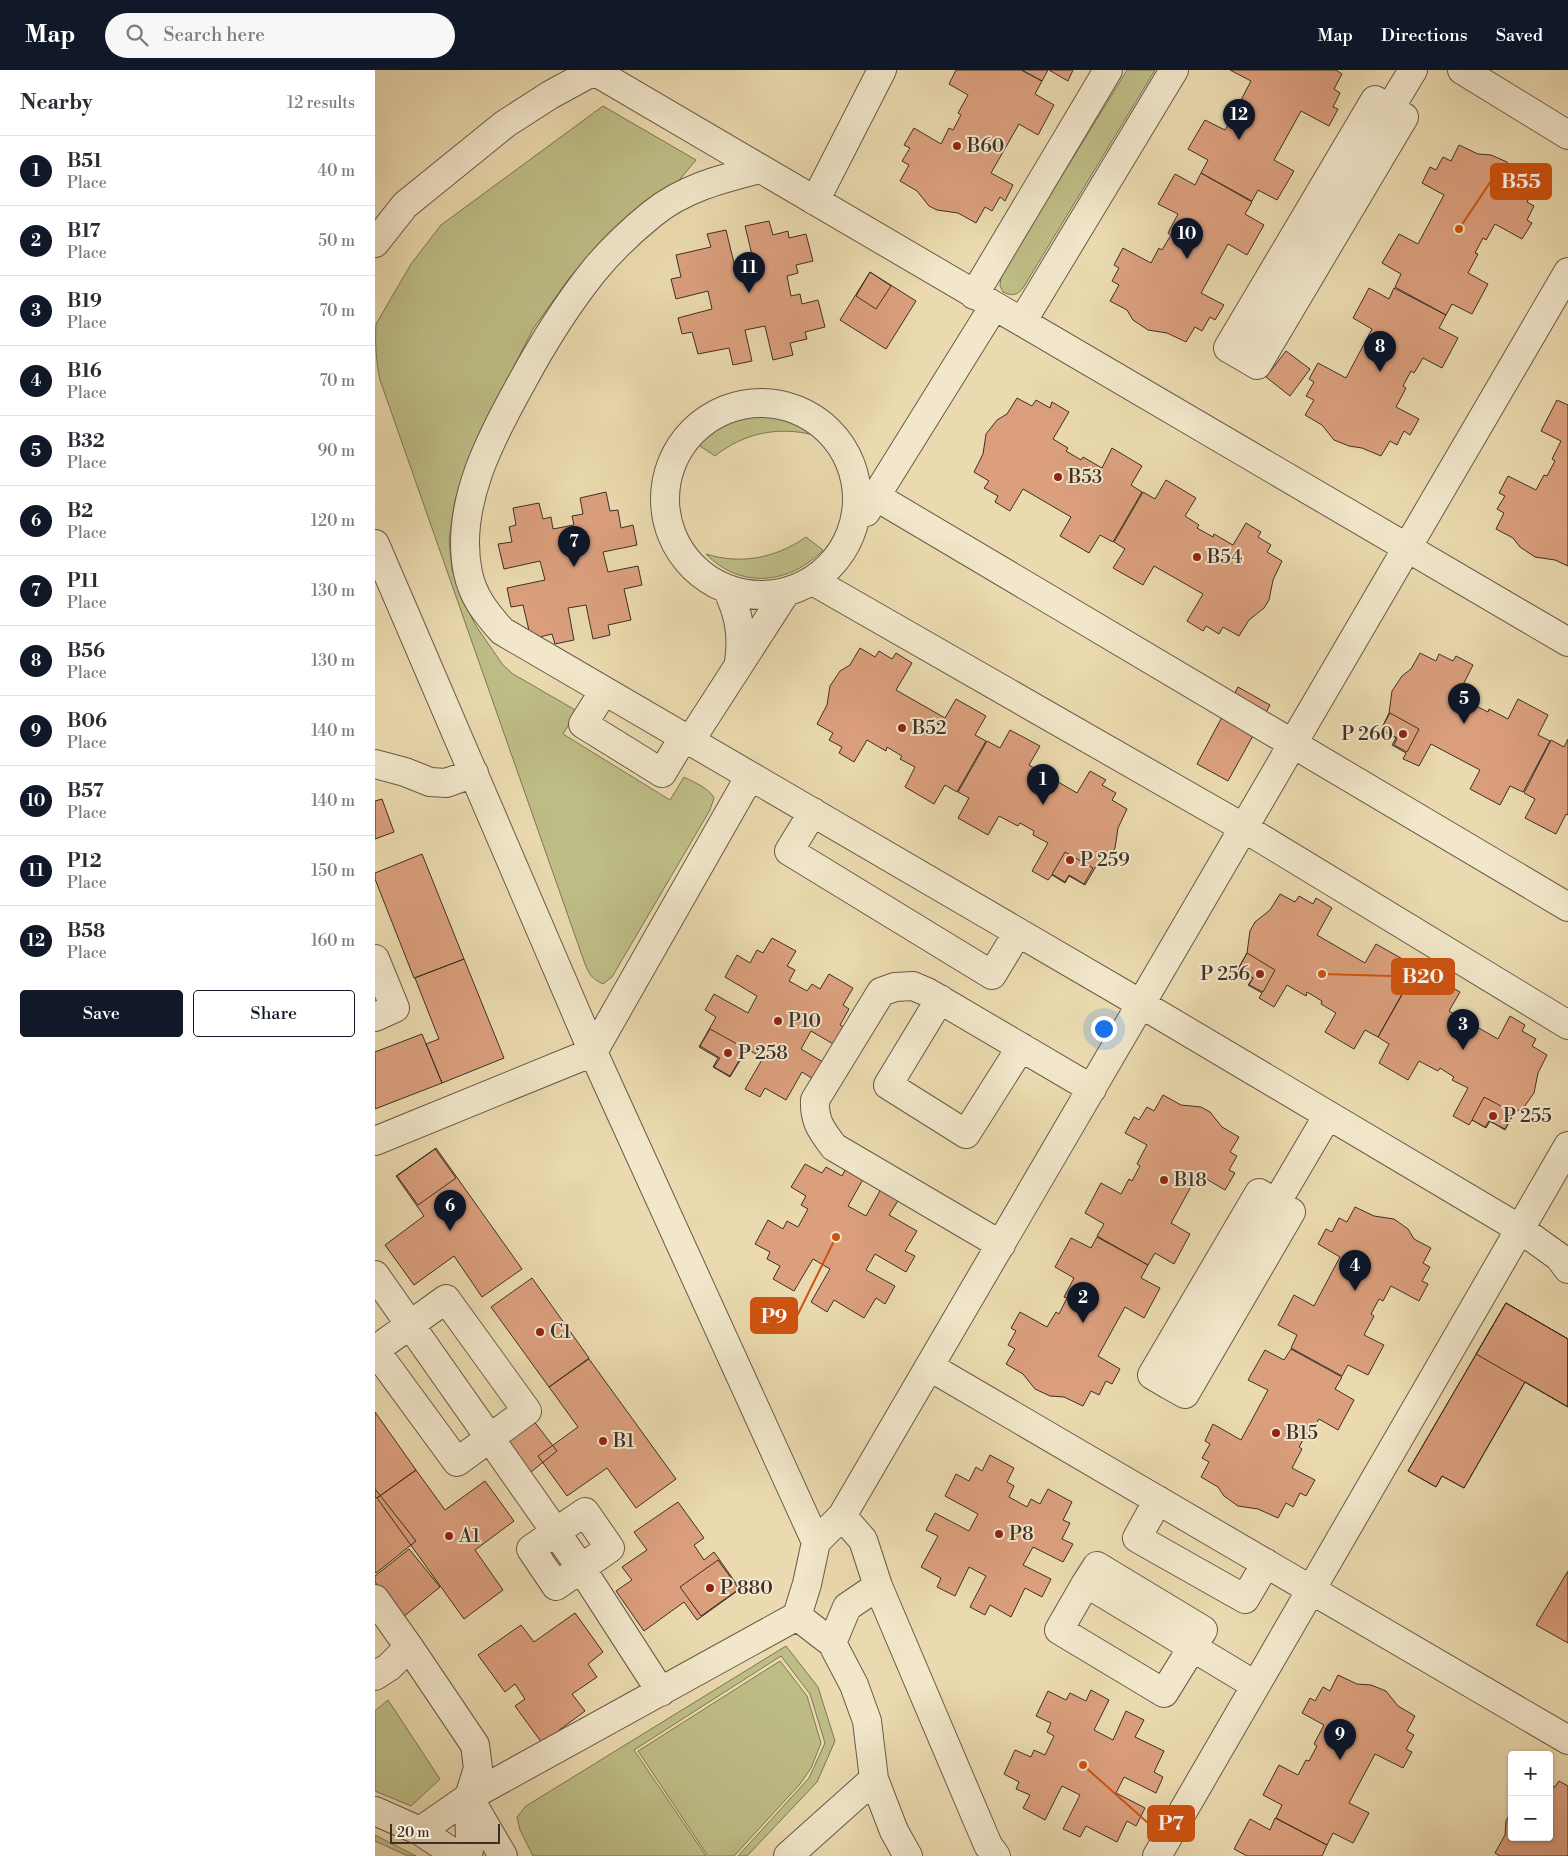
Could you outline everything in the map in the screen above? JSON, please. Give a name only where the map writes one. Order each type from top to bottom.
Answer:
[{"type":"street","points":[[815,201],[882,70]]},
{"type":"street","points":[[850,536],[855,522],[857,507],[855,478],[844,450],[826,427],[802,411],[773,403],[743,404],[723,410],[703,421],[683,442],[669,468],[665,482],[664,497],[669,526],[681,553],[702,575],[727,589],[742,594],[756,595],[786,592],[813,581],[835,561],[875,496],[984,300],[1108,70]]},
{"type":"street","points":[[1022,322],[1174,70]]},
{"type":"street","points":[[1243,356],[1257,365],[1404,117],[1390,108],[1413,70]]},
{"type":"street","points":[[1462,70],[1568,135]]},
{"type":"street","points":[[375,243],[405,205],[505,124],[550,95],[594,72],[609,75],[759,169],[1568,642]]},
{"type":"street","points":[[759,169],[717,180],[685,192],[653,213],[619,243],[593,272],[540,349],[489,446],[473,491],[465,533],[468,574],[481,607],[502,631],[1141,1004],[1520,1229],[1559,1257],[1568,1269]]},
{"type":"street","points":[[420,1830],[469,1797],[797,1616],[807,1584],[816,1542],[842,1516],[1568,272]]},
{"type":"street","points":[[875,496],[1568,908]]},
{"type":"street","points":[[375,544],[593,1052],[816,1542]]},
{"type":"street","points":[[813,581],[1244,828],[1568,1026]]},
{"type":"street","points":[[727,589],[741,626],[742,645],[739,664]]},
{"type":"street","points":[[604,691],[583,724],[662,773],[687,740],[786,592]]},
{"type":"street","points":[[375,764],[405,772],[431,782],[446,783],[473,773]]},
{"type":"street","points":[[375,1141],[593,1052],[750,776]]},
{"type":"street","points":[[813,812],[789,851],[991,975],[1018,932]]},
{"type":"street","points":[[375,959],[395,1008],[375,1017]]},
{"type":"street","points":[[1001,1245],[834,1148],[821,1129],[814,1114],[815,1100],[881,992],[895,987],[913,986],[940,999],[1092,1089]]},
{"type":"street","points":[[940,999],[888,1085],[966,1134],[1021,1047]]},
{"type":"street","points":[[1276,1203],[1328,1115]]},
{"type":"street","points":[[1157,1856],[1568,1146]]},
{"type":"street","points":[[1259,1192],[1276,1203],[1291,1212],[1185,1394],[1153,1375],[1157,1366],[1259,1192]]},
{"type":"street","points":[[375,1274],[555,1532]]},
{"type":"street","points":[[446,1299],[527,1411],[490,1438],[457,1462],[375,1350],[446,1299]]},
{"type":"street","points":[[930,1366],[1568,1740]]},
{"type":"street","points":[[1158,1500],[1137,1538],[1245,1599],[1266,1563]]},
{"type":"street","points":[[585,1512],[610,1548],[581,1568],[556,1586],[531,1549],[585,1512]]},
{"type":"street","points":[[842,1516],[863,1540],[878,1586],[988,1845],[996,1856]]},
{"type":"street","points":[[1097,1566],[1203,1630],[1192,1647],[1164,1694],[1059,1630],[1097,1566]]},
{"type":"street","points":[[581,1568],[661,1692]]},
{"type":"street","points":[[832,1643],[847,1607],[878,1586]]},
{"type":"street","points":[[375,1599],[475,1745],[493,1756],[524,1767]]},
{"type":"street","points":[[797,1616],[832,1643],[854,1685],[867,1721],[874,1779],[894,1831],[908,1856]]},
{"type":"street","points":[[375,1676],[389,1667],[409,1647]]},
{"type":"street","points":[[1192,1647],[1255,1685]]},
{"type":"street","points":[[468,1856],[471,1842],[469,1797],[478,1768],[475,1745]]},
{"type":"street","points":[[789,1856],[874,1779]]},
{"type":"street","points":[[469,1797],[503,1856]]},
{"type":"street","points":[[375,1811],[420,1830],[458,1856]]},
{"type":"shaded area","points":[[1127,70],[1155,70],[1023,288],[1014,295],[1003,292],[1000,286],[1001,275]]},
{"type":"shaded area","points":[[603,106],[696,160],[675,185],[620,225],[570,277],[533,329],[482,429],[465,470],[455,500],[449,540],[452,570],[462,599],[476,626],[503,665],[513,674],[577,711],[563,734],[670,800],[684,777],[705,788],[714,798],[710,810],[612,977],[603,984],[591,976],[585,964],[380,380],[376,324],[411,264],[441,225]]},
{"type":"shaded area","points":[[747,413],[783,417],[799,424],[814,435],[787,431],[761,434],[737,442],[715,456],[697,444],[719,424]]},
{"type":"shaded area","points":[[806,537],[823,550],[796,570],[781,576],[750,578],[720,566],[706,554],[732,559],[770,555]]},
{"type":"shaded area","points":[[786,1646],[818,1687],[835,1741],[817,1782],[747,1856],[738,1856],[809,1778],[825,1743],[810,1694],[781,1656],[634,1750],[706,1856],[533,1856],[520,1830],[517,1817],[526,1806]]},
{"type":"shaded area","points":[[780,1661],[807,1696],[821,1743],[811,1768],[800,1784],[734,1856],[708,1856],[638,1751]]},
{"type":"shaded area","points":[[388,1700],[440,1779],[411,1806],[375,1791],[375,1711]]},
{"type":"shaded area","points":[[375,1835],[416,1856],[408,1856],[375,1841]]},
{"type":"building","name":"B60","points":[[956,70],[1021,70],[1042,81],[1035,94],[1054,105],[1038,135],[1019,124],[991,173],[1013,185],[1005,201],[1000,197],[992,211],[985,207],[976,223],[958,213],[937,210],[929,206],[917,191],[900,181],[909,165],[902,161],[910,148],[904,145],[914,128],[941,144],[949,128],[953,130],[961,115],[958,113],[968,95],[949,84]]},
{"type":"building","points":[[1022,70],[1048,70],[1042,81]]},
{"type":"building","points":[[1049,70],[1073,70],[1068,81]]},
{"type":"building","points":[[1230,70],[1336,70],[1342,74],[1334,89],[1340,93],[1333,107],[1338,109],[1329,126],[1301,111],[1274,160],[1294,171],[1277,200],[1258,190],[1252,201],[1201,173],[1208,160],[1188,149],[1205,120],[1225,130],[1233,116],[1236,117],[1244,102],[1241,100],[1251,81]]},
{"type":"building","points":[[1459,145],[1478,154],[1491,155],[1507,162],[1519,177],[1535,187],[1527,202],[1534,206],[1527,220],[1532,223],[1522,239],[1495,224],[1486,240],[1483,238],[1475,253],[1478,254],[1468,273],[1488,284],[1472,314],[1452,304],[1446,315],[1395,287],[1401,274],[1382,263],[1399,234],[1418,244],[1444,195],[1422,183],[1430,167],[1436,170],[1443,157],[1451,161]]},
{"type":"building","points":[[1201,173],[1252,202],[1245,214],[1264,225],[1247,255],[1228,244],[1201,293],[1224,305],[1215,320],[1210,317],[1202,331],[1195,327],[1186,342],[1167,333],[1148,330],[1133,320],[1127,310],[1110,301],[1119,285],[1112,281],[1119,268],[1114,265],[1123,248],[1151,263],[1159,248],[1162,250],[1171,235],[1168,233],[1178,214],[1158,204],[1175,174],[1195,185]]},
{"type":"building","points":[[769,221],[773,235],[788,231],[789,238],[806,234],[813,261],[796,265],[798,273],[787,276],[791,296],[800,294],[802,304],[818,300],[825,327],[805,332],[807,339],[790,343],[793,355],[773,360],[765,326],[745,330],[752,361],[733,365],[729,348],[698,354],[692,332],[682,334],[678,318],[712,309],[708,291],[676,299],[671,279],[681,277],[676,255],[711,247],[707,234],[726,230],[735,267],[754,263],[745,226]]},
{"type":"building","points":[[870,272],[891,286],[876,309],[856,296]]},
{"type":"building","points":[[870,272],[916,301],[886,349],[840,320]]},
{"type":"building","points":[[1369,288],[1389,299],[1394,288],[1446,315],[1439,328],[1458,338],[1442,368],[1423,358],[1414,373],[1411,371],[1403,386],[1406,388],[1396,407],[1419,419],[1410,435],[1404,431],[1397,445],[1390,441],[1381,456],[1334,440],[1322,425],[1305,415],[1314,400],[1306,396],[1314,382],[1309,379],[1318,363],[1346,378],[1372,329],[1353,318]]},
{"type":"building","points":[[1286,351],[1310,369],[1290,396],[1266,377]]},
{"type":"building","name":"B53","points":[[1017,398],[1032,406],[1036,400],[1050,408],[1052,402],[1069,412],[1053,439],[1068,448],[1066,451],[1081,460],[1083,457],[1102,468],[1112,448],[1142,466],[1131,485],[1142,492],[1113,542],[1100,535],[1089,553],[1060,536],[1071,517],[1023,489],[1010,511],[995,502],[998,496],[984,488],[989,481],[974,472],[983,454],[986,434],[997,420],[1007,414]]},
{"type":"building","points":[[1557,400],[1568,405],[1568,566],[1555,560],[1535,557],[1520,547],[1513,538],[1496,529],[1504,513],[1497,509],[1505,496],[1499,493],[1508,476],[1536,490],[1544,475],[1547,476],[1555,461],[1552,459],[1561,441],[1541,431]]},
{"type":"building","name":"B54","points":[[1166,480],[1196,498],[1185,516],[1199,525],[1197,528],[1213,537],[1214,534],[1233,545],[1246,523],[1261,532],[1258,537],[1271,545],[1267,552],[1282,561],[1273,580],[1269,600],[1264,608],[1249,620],[1239,636],[1223,627],[1219,634],[1206,626],[1203,631],[1187,621],[1203,594],[1154,566],[1143,585],[1113,568],[1125,549],[1114,542],[1143,492],[1155,499]]},
{"type":"building","points":[[606,492],[610,511],[618,510],[621,528],[633,525],[637,545],[603,552],[608,572],[638,566],[642,585],[624,589],[631,620],[608,625],[610,635],[593,639],[586,605],[568,608],[574,640],[555,644],[552,634],[531,639],[523,605],[511,607],[507,588],[545,580],[540,561],[504,569],[498,544],[512,542],[509,527],[516,525],[513,508],[539,503],[543,519],[551,517],[553,529],[574,525],[572,516],[583,514],[580,498]]},
{"type":"building","name":"B52","points":[[860,648],[875,657],[879,651],[892,659],[896,653],[912,663],[896,690],[945,718],[956,699],[986,716],[975,735],[986,741],[957,792],[945,785],[934,804],[905,787],[915,767],[900,759],[902,756],[887,747],[886,751],[867,740],[854,762],[839,753],[842,747],[829,740],[833,733],[817,724],[827,705],[830,686],[840,671],[850,665]]},
{"type":"building","points":[[1420,653],[1436,661],[1439,654],[1453,661],[1456,656],[1473,665],[1459,693],[1474,701],[1472,704],[1488,712],[1489,709],[1508,719],[1518,699],[1548,715],[1538,735],[1550,741],[1523,792],[1510,786],[1500,805],[1470,789],[1480,770],[1431,744],[1419,766],[1403,759],[1406,753],[1392,745],[1396,738],[1381,730],[1389,713],[1392,691],[1402,676],[1411,669]]},
{"type":"building","points":[[1238,687],[1270,705],[1228,781],[1197,764]]},
{"type":"building","name":"P 260","points":[[1390,713],[1419,729],[1407,752],[1394,745],[1397,738],[1381,729]]},
{"type":"building","points":[[1010,730],[1040,746],[1029,765],[1077,793],[1090,771],[1106,780],[1102,785],[1116,793],[1112,800],[1127,809],[1118,828],[1115,848],[1110,856],[1095,868],[1085,885],[1069,876],[1065,883],[1052,875],[1048,880],[1032,871],[1048,843],[1033,835],[1034,831],[1020,823],[1018,826],[999,816],[988,835],[958,818],[969,798],[958,792],[987,741],[1000,748]]},
{"type":"building","points":[[1568,739],[1568,815],[1566,814],[1556,834],[1525,818],[1535,799],[1524,793],[1551,740],[1564,747]]},
{"type":"building","points":[[382,799],[394,832],[375,839],[375,801]]},
{"type":"building","name":"P 259","points":[[1065,852],[1093,868],[1084,884],[1069,875],[1065,882],[1052,874]]},
{"type":"building","points":[[422,854],[464,959],[414,978],[375,879],[375,873]]},
{"type":"building","points":[[1280,894],[1295,902],[1299,896],[1313,904],[1316,898],[1332,908],[1317,935],[1365,963],[1376,944],[1406,961],[1395,980],[1406,987],[1378,1037],[1365,1030],[1354,1049],[1325,1032],[1336,1013],[1321,1004],[1322,1001],[1307,992],[1306,996],[1287,985],[1274,1007],[1259,998],[1262,993],[1248,985],[1253,978],[1238,969],[1247,953],[1250,931],[1255,922],[1270,910]]},
{"type":"building","name":"P10","points":[[772,938],[796,951],[787,966],[795,970],[789,981],[807,991],[812,984],[820,989],[829,974],[853,988],[843,1005],[849,1009],[840,1025],[851,1031],[840,1048],[811,1031],[801,1049],[828,1065],[818,1082],[802,1072],[786,1100],[765,1088],[760,1097],[745,1089],[763,1058],[747,1049],[730,1077],[713,1067],[718,1058],[699,1047],[716,1017],[705,1010],[714,994],[748,1013],[757,996],[725,977],[737,955],[750,963],[757,950],[763,953]]},
{"type":"building","name":"P 256","points":[[1247,953],[1275,970],[1263,992],[1249,985],[1253,978],[1238,969]]},
{"type":"building","points":[[464,959],[504,1058],[442,1083],[426,1044],[439,1039],[415,978]]},
{"type":"building","points":[[1430,975],[1460,992],[1449,1011],[1498,1039],[1510,1016],[1525,1025],[1522,1031],[1536,1039],[1532,1046],[1547,1055],[1538,1073],[1534,1093],[1524,1107],[1514,1113],[1505,1130],[1490,1121],[1486,1128],[1472,1120],[1469,1125],[1453,1116],[1468,1088],[1452,1080],[1454,1077],[1440,1068],[1438,1071],[1419,1061],[1408,1080],[1379,1063],[1389,1044],[1378,1037],[1407,986],[1419,994]]},
{"type":"building","name":"P 258","points":[[710,1029],[746,1049],[730,1076],[714,1067],[720,1058],[700,1046]]},
{"type":"building","points":[[422,1034],[442,1083],[375,1109],[375,1052]]},
{"type":"building","name":"B18","points":[[1163,1095],[1181,1105],[1201,1107],[1210,1112],[1222,1127],[1239,1137],[1230,1152],[1237,1156],[1229,1170],[1235,1173],[1225,1190],[1198,1174],[1171,1223],[1190,1234],[1174,1264],[1155,1253],[1148,1265],[1097,1236],[1104,1224],[1085,1213],[1101,1183],[1121,1194],[1129,1179],[1132,1181],[1140,1166],[1137,1164],[1147,1145],[1125,1133],[1134,1117],[1139,1120],[1147,1107],[1154,1111]]},
{"type":"building","name":"P 255","points":[[1484,1097],[1514,1113],[1505,1129],[1489,1121],[1485,1127],[1472,1120]]},
{"type":"building","points":[[436,1148],[522,1269],[482,1297],[454,1256],[414,1285],[385,1245],[424,1216],[396,1176]]},
{"type":"building","points":[[435,1149],[456,1178],[418,1205],[397,1176]]},
{"type":"building","points":[[805,1164],[822,1173],[826,1167],[842,1176],[847,1166],[865,1176],[848,1206],[866,1216],[881,1189],[899,1199],[889,1215],[917,1231],[905,1251],[915,1256],[906,1272],[875,1254],[866,1270],[895,1286],[885,1304],[876,1298],[864,1318],[834,1300],[827,1312],[811,1302],[830,1269],[813,1259],[794,1291],[773,1279],[780,1266],[767,1259],[770,1252],[755,1244],[768,1220],[783,1229],[787,1221],[798,1227],[808,1209],[801,1205],[806,1196],[791,1187]]},
{"type":"building","points":[[1355,1207],[1374,1216],[1394,1219],[1408,1229],[1414,1239],[1431,1248],[1423,1263],[1430,1267],[1422,1281],[1428,1284],[1419,1301],[1391,1286],[1383,1301],[1379,1299],[1371,1314],[1374,1316],[1364,1335],[1384,1345],[1368,1375],[1348,1365],[1342,1376],[1291,1348],[1297,1335],[1278,1325],[1294,1295],[1314,1306],[1340,1257],[1318,1244],[1326,1229],[1332,1232],[1339,1218],[1347,1222]]},
{"type":"building","points":[[1097,1237],[1148,1265],[1141,1278],[1160,1288],[1144,1318],[1125,1307],[1098,1356],[1120,1369],[1112,1384],[1106,1381],[1099,1395],[1091,1391],[1083,1406],[1064,1397],[1050,1396],[1035,1389],[1023,1374],[1006,1364],[1015,1349],[1008,1345],[1016,1331],[1011,1328],[1020,1312],[1047,1327],[1056,1312],[1059,1314],[1067,1298],[1064,1297],[1074,1278],[1055,1267],[1071,1238],[1091,1248]]},
{"type":"building","name":"C1","points":[[532,1278],[589,1358],[549,1387],[491,1307]]},
{"type":"building","points":[[1506,1303],[1568,1339],[1568,1407],[1476,1354]]},
{"type":"building","points":[[1506,1303],[1568,1339],[1568,1407],[1525,1382],[1464,1488],[1442,1476],[1436,1487],[1408,1471]]},
{"type":"building","points":[[1506,1303],[1568,1339],[1568,1407],[1525,1382],[1464,1488],[1442,1476],[1436,1487],[1408,1471]]},
{"type":"building","name":"B15","points":[[1291,1349],[1342,1377],[1335,1389],[1354,1400],[1338,1430],[1319,1419],[1310,1434],[1307,1433],[1299,1447],[1302,1449],[1292,1468],[1315,1480],[1306,1496],[1300,1493],[1293,1507],[1286,1503],[1278,1518],[1258,1509],[1238,1506],[1224,1496],[1218,1487],[1201,1477],[1209,1462],[1202,1458],[1210,1444],[1205,1441],[1213,1424],[1241,1440],[1268,1390],[1248,1380],[1265,1350],[1284,1360]]},
{"type":"building","name":"B1","points":[[589,1359],[676,1479],[636,1508],[607,1468],[567,1496],[538,1456],[578,1427],[549,1387]]},
{"type":"building","points":[[375,1412],[416,1470],[377,1498],[375,1496]]},
{"type":"building","points":[[529,1415],[557,1451],[516,1484],[487,1449]]},
{"type":"building","name":"P8","points":[[990,1455],[1014,1468],[1007,1482],[1014,1486],[1009,1497],[1027,1507],[1031,1499],[1040,1504],[1048,1489],[1072,1502],[1063,1520],[1070,1523],[1062,1539],[1073,1544],[1063,1562],[1033,1547],[1023,1565],[1051,1579],[1042,1597],[1025,1588],[1011,1617],[990,1605],[985,1615],[970,1607],[986,1576],[969,1567],[955,1596],[937,1587],[941,1578],[921,1567],[938,1536],[926,1530],[935,1513],[969,1531],[978,1514],[945,1496],[956,1474],[969,1481],[976,1467],[982,1471]]},
{"type":"building","name":"A1","points":[[416,1470],[445,1510],[485,1481],[514,1521],[475,1550],[503,1590],[464,1619],[377,1498]]},
{"type":"building","points":[[375,1489],[416,1541],[376,1573],[375,1572]]},
{"type":"building","points":[[678,1502],[704,1538],[694,1545],[704,1560],[714,1552],[740,1589],[697,1620],[684,1602],[644,1631],[616,1591],[632,1580],[622,1567],[647,1550],[634,1532]]},
{"type":"building","points":[[409,1549],[440,1587],[403,1617],[375,1582],[375,1576]]},
{"type":"building","name":"P 880","points":[[718,1560],[739,1589],[701,1616],[680,1587]]},
{"type":"building","points":[[1568,1571],[1568,1643],[1536,1625]]},
{"type":"building","points":[[575,1613],[603,1652],[588,1664],[597,1677],[572,1694],[585,1711],[542,1743],[515,1706],[525,1699],[515,1684],[505,1692],[478,1655],[521,1625],[534,1642]]},
{"type":"building","points":[[1338,1675],[1357,1684],[1371,1685],[1386,1691],[1398,1706],[1415,1716],[1407,1731],[1414,1735],[1406,1749],[1412,1752],[1403,1768],[1375,1754],[1349,1803],[1369,1813],[1353,1843],[1333,1833],[1327,1845],[1276,1818],[1282,1805],[1263,1795],[1279,1765],[1298,1775],[1306,1760],[1309,1761],[1317,1746],[1314,1744],[1324,1725],[1302,1713],[1310,1698],[1315,1701],[1323,1687],[1330,1691]]},
{"type":"building","points":[[1091,1690],[1109,1700],[1094,1730],[1113,1740],[1126,1711],[1144,1720],[1135,1737],[1164,1751],[1154,1772],[1163,1777],[1156,1793],[1124,1777],[1116,1793],[1145,1808],[1136,1826],[1127,1821],[1117,1842],[1086,1826],[1080,1837],[1063,1829],[1080,1795],[1062,1786],[1045,1820],[1023,1808],[1030,1795],[1016,1789],[1019,1782],[1004,1774],[1015,1750],[1031,1757],[1034,1750],[1045,1755],[1054,1736],[1047,1732],[1051,1723],[1036,1716],[1048,1691],[1066,1700],[1070,1693],[1086,1701]]},
{"type":"building","points":[[1559,1781],[1568,1786],[1568,1856],[1500,1856],[1495,1853],[1505,1835],[1508,1817],[1508,1841],[1553,1841],[1553,1786],[1555,1787]]},
{"type":"building","points":[[1275,1818],[1327,1845],[1322,1856],[1247,1856],[1234,1849],[1250,1819],[1270,1830]]},
{"type":"place","name":"B58","points":[[1239,140]]},
{"type":"place","name":"B60","points":[[957,146]]},
{"type":"place","name":"B55","points":[[1459,229]]},
{"type":"place","name":"B57","points":[[1187,259]]},
{"type":"place","name":"P12","points":[[749,293]]},
{"type":"place","name":"B56","points":[[1380,372]]},
{"type":"place","name":"B53","points":[[1058,477]]},
{"type":"place","name":"B54","points":[[1197,557]]},
{"type":"place","name":"P11","points":[[574,567]]},
{"type":"place","name":"B32","points":[[1464,724]]},
{"type":"place","name":"B52","points":[[902,728]]},
{"type":"place","name":"P 260","points":[[1403,734]]},
{"type":"place","name":"B51","points":[[1043,805]]},
{"type":"place","name":"P 259","points":[[1070,860]]},
{"type":"place","name":"P 256","points":[[1260,974]]},
{"type":"place","name":"B20","points":[[1322,974]]},
{"type":"place","name":"P10","points":[[778,1021]]},
{"type":"place","name":"B19","points":[[1463,1050]]},
{"type":"place","name":"P 258","points":[[728,1053]]},
{"type":"place","name":"P 255","points":[[1493,1116]]},
{"type":"place","name":"B18","points":[[1164,1180]]},
{"type":"place","name":"B2","points":[[450,1231]]},
{"type":"place","name":"P9","points":[[836,1237]]},
{"type":"place","name":"B16","points":[[1355,1291]]},
{"type":"place","name":"B17","points":[[1083,1323]]},
{"type":"place","name":"C1","points":[[540,1332]]},
{"type":"place","name":"B15","points":[[1276,1433]]},
{"type":"place","name":"B1","points":[[603,1441]]},
{"type":"place","name":"P8","points":[[999,1534]]},
{"type":"place","name":"A1","points":[[449,1536]]},
{"type":"place","name":"P 880","points":[[710,1588]]},
{"type":"place","name":"B06","points":[[1340,1760]]},
{"type":"place","name":"P7","points":[[1083,1765]]}]
